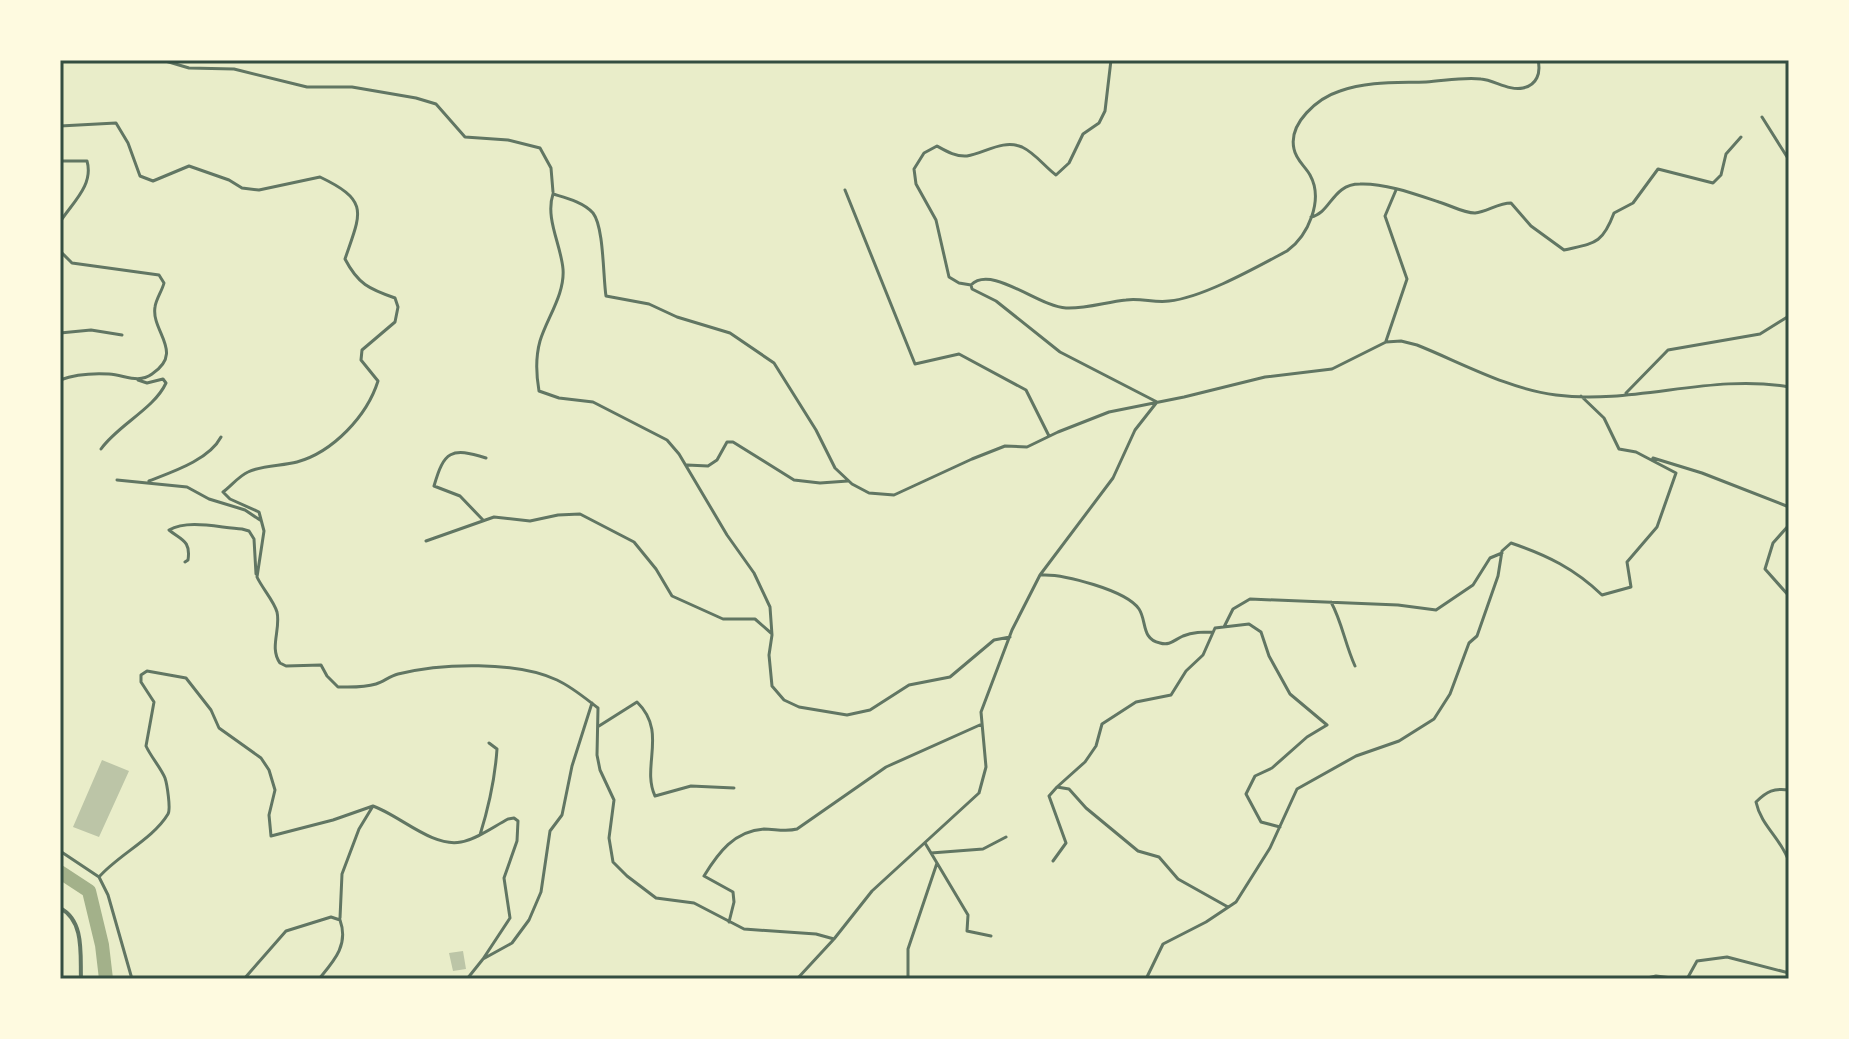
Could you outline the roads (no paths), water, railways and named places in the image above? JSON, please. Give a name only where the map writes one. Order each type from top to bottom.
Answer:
[{"type":"street","points":[[162,60],[189,68],[234,69],[307,87],[352,87],[416,98],[436,104],[465,137],[508,140],[540,148],[551,168],[552,214],[563,271],[559,295],[540,341],[535,367],[539,391],[559,398],[593,402],[667,440],[686,464],[727,535],[754,573],[770,607],[772,686],[784,700],[799,707],[847,715],[870,710],[909,685],[950,677],[994,640],[1010,637]]},
{"type":"street","points":[[971,285],[949,277],[942,238],[936,220],[916,184],[914,169],[924,153],[937,146],[955,155],[967,156],[1007,145],[1021,146],[1056,175],[1069,163],[1083,134],[1099,123],[1105,111],[1111,60]]},
{"type":"street","points":[[971,285],[974,280],[987,277],[1051,306],[1063,308],[1127,300],[1172,301],[1253,269],[1287,251],[1309,228],[1316,190],[1294,152],[1293,143],[1302,119],[1311,109],[1335,92],[1369,84],[1460,78],[1524,88],[1533,84],[1538,77],[1538,60]]},
{"type":"street","points":[[1762,117],[1789,160]]},
{"type":"street","points":[[60,126],[116,123],[128,143],[140,176],[153,181],[189,166],[229,180],[242,188],[259,190],[320,177],[351,193],[358,206],[358,222],[345,259],[353,274],[368,289],[395,298],[398,307],[395,322],[362,350],[361,360],[378,381],[357,421],[323,449],[294,463],[248,472],[223,492],[230,499],[259,512],[264,531],[257,577]]},
{"type":"street","points":[[1311,217],[1319,215],[1335,195],[1348,186],[1361,184],[1396,190],[1475,213],[1501,203],[1511,203],[1531,226],[1564,250],[1594,243],[1606,233],[1614,213],[1633,203],[1658,169],[1713,183],[1721,175],[1726,154],[1741,137]]},
{"type":"street","points":[[60,161],[87,161],[90,172],[83,190],[60,222]]},
{"type":"street","points":[[1789,180],[1789,201]]},
{"type":"street","points":[[845,190],[915,364],[959,354],[1026,390],[1049,436]]},
{"type":"street","points":[[1386,342],[1407,279],[1385,216],[1396,190]]},
{"type":"street","points":[[553,194],[577,202],[594,214],[606,296],[649,304],[677,317],[730,333],[774,363],[816,430],[835,468],[848,481],[869,493],[894,495],[1005,446],[1027,447],[1109,412],[1265,377],[1332,369],[1386,342],[1401,341],[1417,345],[1528,389],[1555,395],[1625,394],[1741,383],[1789,387]]},
{"type":"street","points":[[60,251],[72,263],[159,275],[164,283],[155,306],[156,320],[167,346],[166,358],[153,374],[138,380]]},
{"type":"street","points":[[971,285],[972,289],[996,301],[1060,352],[1157,402]]},
{"type":"street","points":[[1625,394],[1668,350],[1760,334],[1789,316]]},
{"type":"street","points":[[60,333],[91,330],[122,335]]},
{"type":"street","points":[[60,380],[78,375],[111,374],[147,383],[163,379],[166,383],[163,390],[110,437],[101,449]]},
{"type":"street","points":[[1581,396],[1604,418],[1619,449],[1702,473],[1789,507]]},
{"type":"street","points":[[797,979],[872,891],[979,793],[986,767],[981,712],[1010,637],[1040,575],[1113,478],[1135,430],[1157,402]]},
{"type":"street","points":[[146,482],[209,452],[221,437]]},
{"type":"street","points":[[686,464],[708,466],[717,460],[727,442],[733,442],[794,480],[820,483],[848,481]]},
{"type":"street","points":[[483,521],[460,496],[434,486],[440,462],[447,455],[466,451],[486,458]]},
{"type":"street","points":[[1224,627],[1233,609],[1250,599],[1398,605],[1436,610],[1473,585],[1490,558],[1502,553],[1511,543],[1547,555],[1584,577],[1602,595],[1631,587],[1627,562],[1657,527],[1676,473],[1643,455]]},
{"type":"street","points":[[117,480],[187,487],[209,499],[245,510],[260,520]]},
{"type":"street","points":[[426,541],[494,517],[530,521],[580,514],[634,542],[656,569],[672,596],[723,619],[755,619],[772,635]]},
{"type":"street","points":[[185,562],[188,560],[188,545],[169,530],[171,528],[182,524],[249,531],[254,539],[257,577],[276,609],[278,635],[274,650],[280,663],[286,666],[321,665],[338,687],[377,684],[397,674],[459,666],[489,668],[500,665],[556,680],[598,708],[597,755],[600,770],[614,800],[609,838],[613,862],[656,898],[694,903],[744,929],[816,934],[834,939]]},
{"type":"street","points":[[1789,525],[1773,543],[1765,569],[1789,596]]},
{"type":"street","points":[[1146,979],[1163,944],[1236,902],[1270,848],[1297,789],[1356,756],[1399,741],[1434,719],[1450,694],[1469,643],[1477,636],[1498,576],[1502,553]]},
{"type":"street","points":[[1040,575],[1058,574],[1123,598],[1139,609],[1145,632],[1156,643],[1169,644],[1197,632],[1213,632]]},
{"type":"street","points":[[1331,602],[1341,620],[1346,646],[1355,666]]},
{"type":"street","points":[[1053,861],[1066,843],[1049,796],[1085,762],[1096,746],[1102,724],[1136,702],[1171,695],[1186,671],[1203,655],[1215,628],[1249,624],[1261,632],[1269,656],[1290,694],[1327,725],[1307,737],[1272,768],[1255,776],[1246,794],[1261,822],[1280,827]]},
{"type":"street","points":[[99,877],[169,813],[165,779],[146,746],[154,702],[141,682],[141,675],[147,671],[186,678],[211,710],[219,728],[261,758],[269,770],[275,790],[269,815],[271,836],[373,806],[389,812],[431,838],[458,843],[508,819],[518,821],[517,841],[504,878],[510,918],[467,979]]},
{"type":"street","points":[[599,726],[637,702],[643,708],[655,741],[650,784],[655,796],[691,786],[734,788]]},
{"type":"street","points":[[483,959],[512,943],[529,920],[541,892],[550,831],[562,815],[572,766],[592,703]]},
{"type":"street","points":[[729,922],[733,892],[704,876],[730,841],[757,830],[797,829],[886,767],[982,724]]},
{"type":"street","points":[[480,835],[492,794],[497,749],[489,743]]},
{"type":"street","points":[[1057,787],[1069,789],[1086,808],[1138,851],[1159,857],[1178,879],[1228,907]]},
{"type":"street","points":[[1789,790],[1766,792],[1756,802],[1759,817],[1785,850],[1789,862]]},
{"type":"street","points":[[319,979],[339,955],[344,931],[340,920],[342,874],[359,829],[373,806]]},
{"type":"street","points":[[931,853],[983,849],[1006,837]]},
{"type":"street","points":[[925,843],[968,915],[967,931],[991,936]]},
{"type":"street","points":[[60,851],[99,877],[108,895],[132,979]]},
{"type":"street","points":[[908,979],[908,949],[937,863]]},
{"type":"street","points":[[60,908],[67,912],[78,930],[81,979]]},
{"type":"street","points":[[244,979],[286,931],[331,917],[340,920]]},
{"type":"street","points":[[1687,979],[1697,961],[1727,957],[1789,973]]},
{"type":"street","points":[[1643,979],[1656,976],[1680,979]]},
{"type":"waterway","points":[[60,872],[89,891],[102,945],[106,979]]}]
